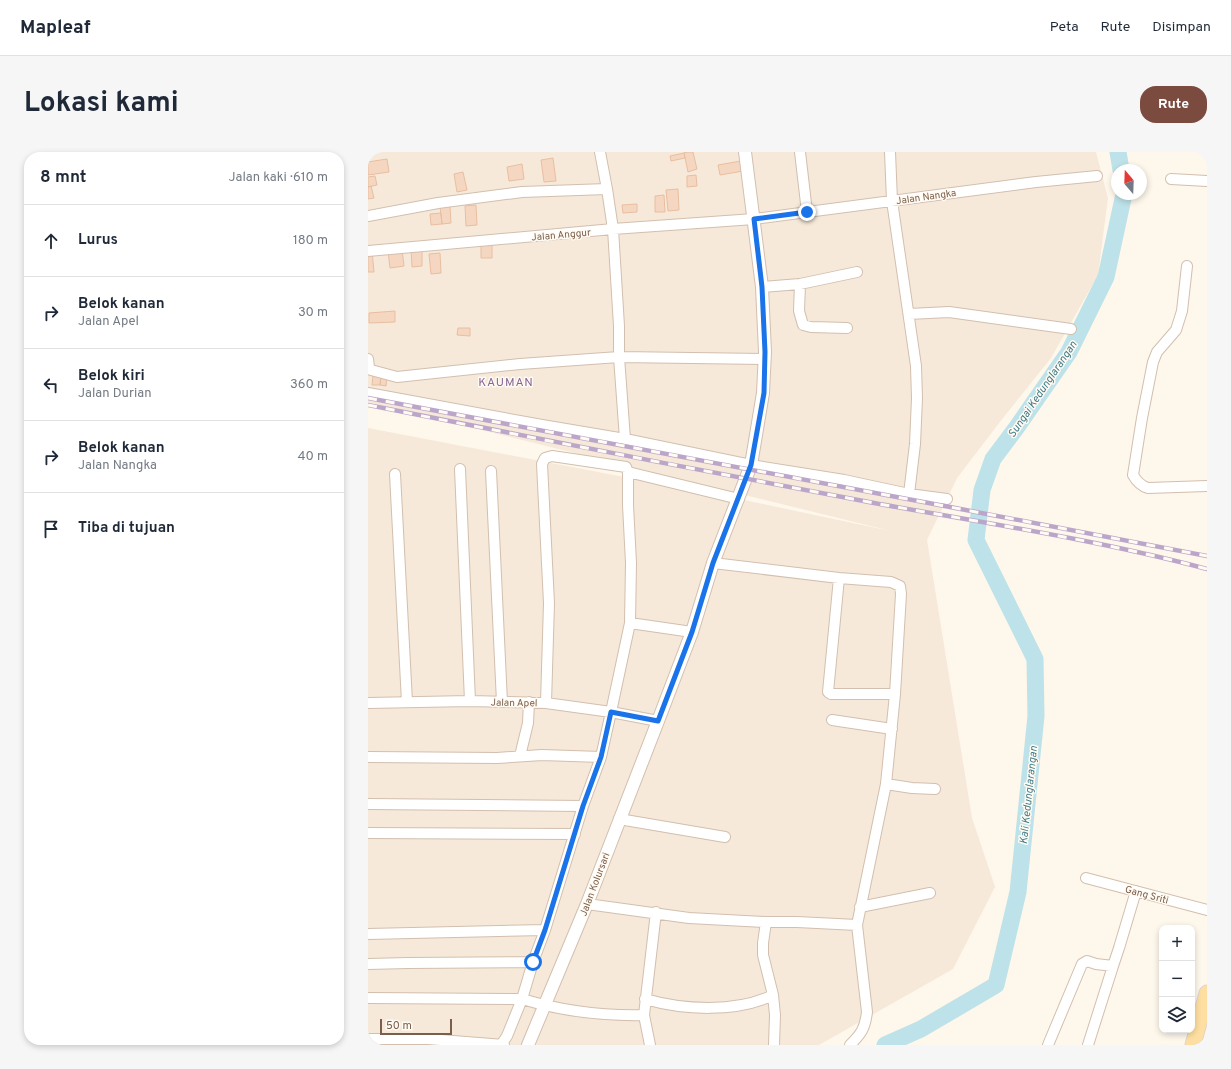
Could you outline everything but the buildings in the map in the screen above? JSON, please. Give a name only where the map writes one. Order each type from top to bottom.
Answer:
[{"type":"main road","points":[[1193,1045],[1207,993]]},
{"type":"street","points":[[600,152],[613,229],[619,326],[618,357],[625,439]]},
{"type":"street","name":"Jalan Kolursari","points":[[528,1045],[542,1005],[587,904],[658,721],[685,631],[739,499],[751,465],[764,393],[764,359],[762,287],[745,152]]},
{"type":"street","points":[[800,152],[807,212]]},
{"type":"street","points":[[893,152],[892,201],[916,366],[916,444],[909,494]]},
{"type":"street","name":"Jalan Nangka","points":[[754,219],[1036,182],[1097,176]]},
{"type":"street","points":[[1170,179],[1207,181]]},
{"type":"street","points":[[368,216],[438,203],[522,192],[607,189]]},
{"type":"street","name":"Jalan Anggur","points":[[368,251],[613,229],[754,219]]},
{"type":"street","points":[[1187,266],[1182,311],[1176,330],[1152,362],[1133,475],[1137,482],[1148,488],[1207,486]]},
{"type":"street","points":[[762,287],[800,284],[856,272]]},
{"type":"street","points":[[800,284],[800,311],[803,325],[811,327],[847,328]]},
{"type":"street","points":[[909,314],[949,312],[1071,329]]},
{"type":"street","points":[[368,359],[369,367],[372,370],[397,377],[520,364],[618,357],[764,359]]},
{"type":"street","points":[[368,392],[625,439],[751,465],[844,480],[909,494],[947,499]]},
{"type":"street","points":[[368,1039],[428,1039],[502,1045],[525,1000],[533,962],[545,930],[583,806],[601,757],[614,713],[630,623],[631,563],[628,472],[626,467],[552,456],[545,458],[542,464],[549,603],[546,703]]},
{"type":"street","points":[[460,469],[470,701]]},
{"type":"street","points":[[491,471],[502,702]]},
{"type":"street","points":[[628,472],[739,499]]},
{"type":"street","points":[[395,474],[407,702]]},
{"type":"street","points":[[713,563],[839,578],[891,582],[900,586],[901,594],[895,694],[886,784],[857,925],[867,1012],[865,1026],[859,1036],[850,1045]]},
{"type":"street","points":[[839,578],[828,692],[831,694],[895,694]]},
{"type":"street","points":[[630,623],[685,631]]},
{"type":"street","name":"Jalan Apel","points":[[368,703],[470,701],[546,703],[629,715],[658,721]]},
{"type":"street","points":[[520,756],[528,722],[529,702]]},
{"type":"street","points":[[832,720],[892,729]]},
{"type":"street","points":[[368,756],[497,758],[520,756],[601,757]]},
{"type":"street","points":[[886,784],[912,788],[935,789]]},
{"type":"street","points":[[368,804],[583,806]]},
{"type":"street","points":[[619,819],[724,837]]},
{"type":"street","points":[[368,833],[575,834]]},
{"type":"street","name":"Gang Sriti","points":[[1086,878],[1207,910]]},
{"type":"street","points":[[1088,1045],[1136,891]]},
{"type":"street","points":[[860,907],[930,893]]},
{"type":"street","points":[[587,904],[656,912],[689,918],[857,925]]},
{"type":"street","points":[[650,1045],[644,1016],[656,912]]},
{"type":"street","points":[[766,922],[763,955],[773,995],[775,1015],[774,1045]]},
{"type":"street","points":[[368,934],[545,930]]},
{"type":"street","points":[[1048,1045],[1082,964],[1087,961],[1096,964],[1113,966]]},
{"type":"street","points":[[368,964],[533,962]]},
{"type":"street","points":[[645,999],[680,1006],[700,1008],[722,1007],[747,1003],[773,995]]},
{"type":"street","points":[[368,998],[525,1000],[569,1011],[618,1016],[644,1016]]},
{"type":"shaded area","points":[[368,152],[1096,152],[1108,198],[1098,275],[1051,358],[957,478],[927,540],[972,818],[995,887],[953,969],[819,1045],[368,1045],[368,428],[739,499],[891,531],[368,402]]},
{"type":"waterway","name":"Sungai Kedunglarangan","points":[[1118,152],[1120,164]]},
{"type":"waterway","name":"Kali Kedunglarangan","points":[[885,1045],[921,1029],[996,985],[1018,892],[1036,716],[1035,659],[976,540],[982,490],[993,459],[1069,352],[1106,277],[1123,200]]},
{"type":"railway","points":[[368,398],[1207,556]]},
{"type":"railway","points":[[368,405],[558,443],[1125,549],[1207,569]]},
{"type":"district","name":"KAUMAN","points":[[506,382]]},
{"type":"route","points":[[533,962],[545,930],[583,806],[601,757],[611,712],[658,721],[692,632],[713,563],[747,479],[751,465],[764,393],[765,352],[762,287],[754,219],[807,212]]}]
